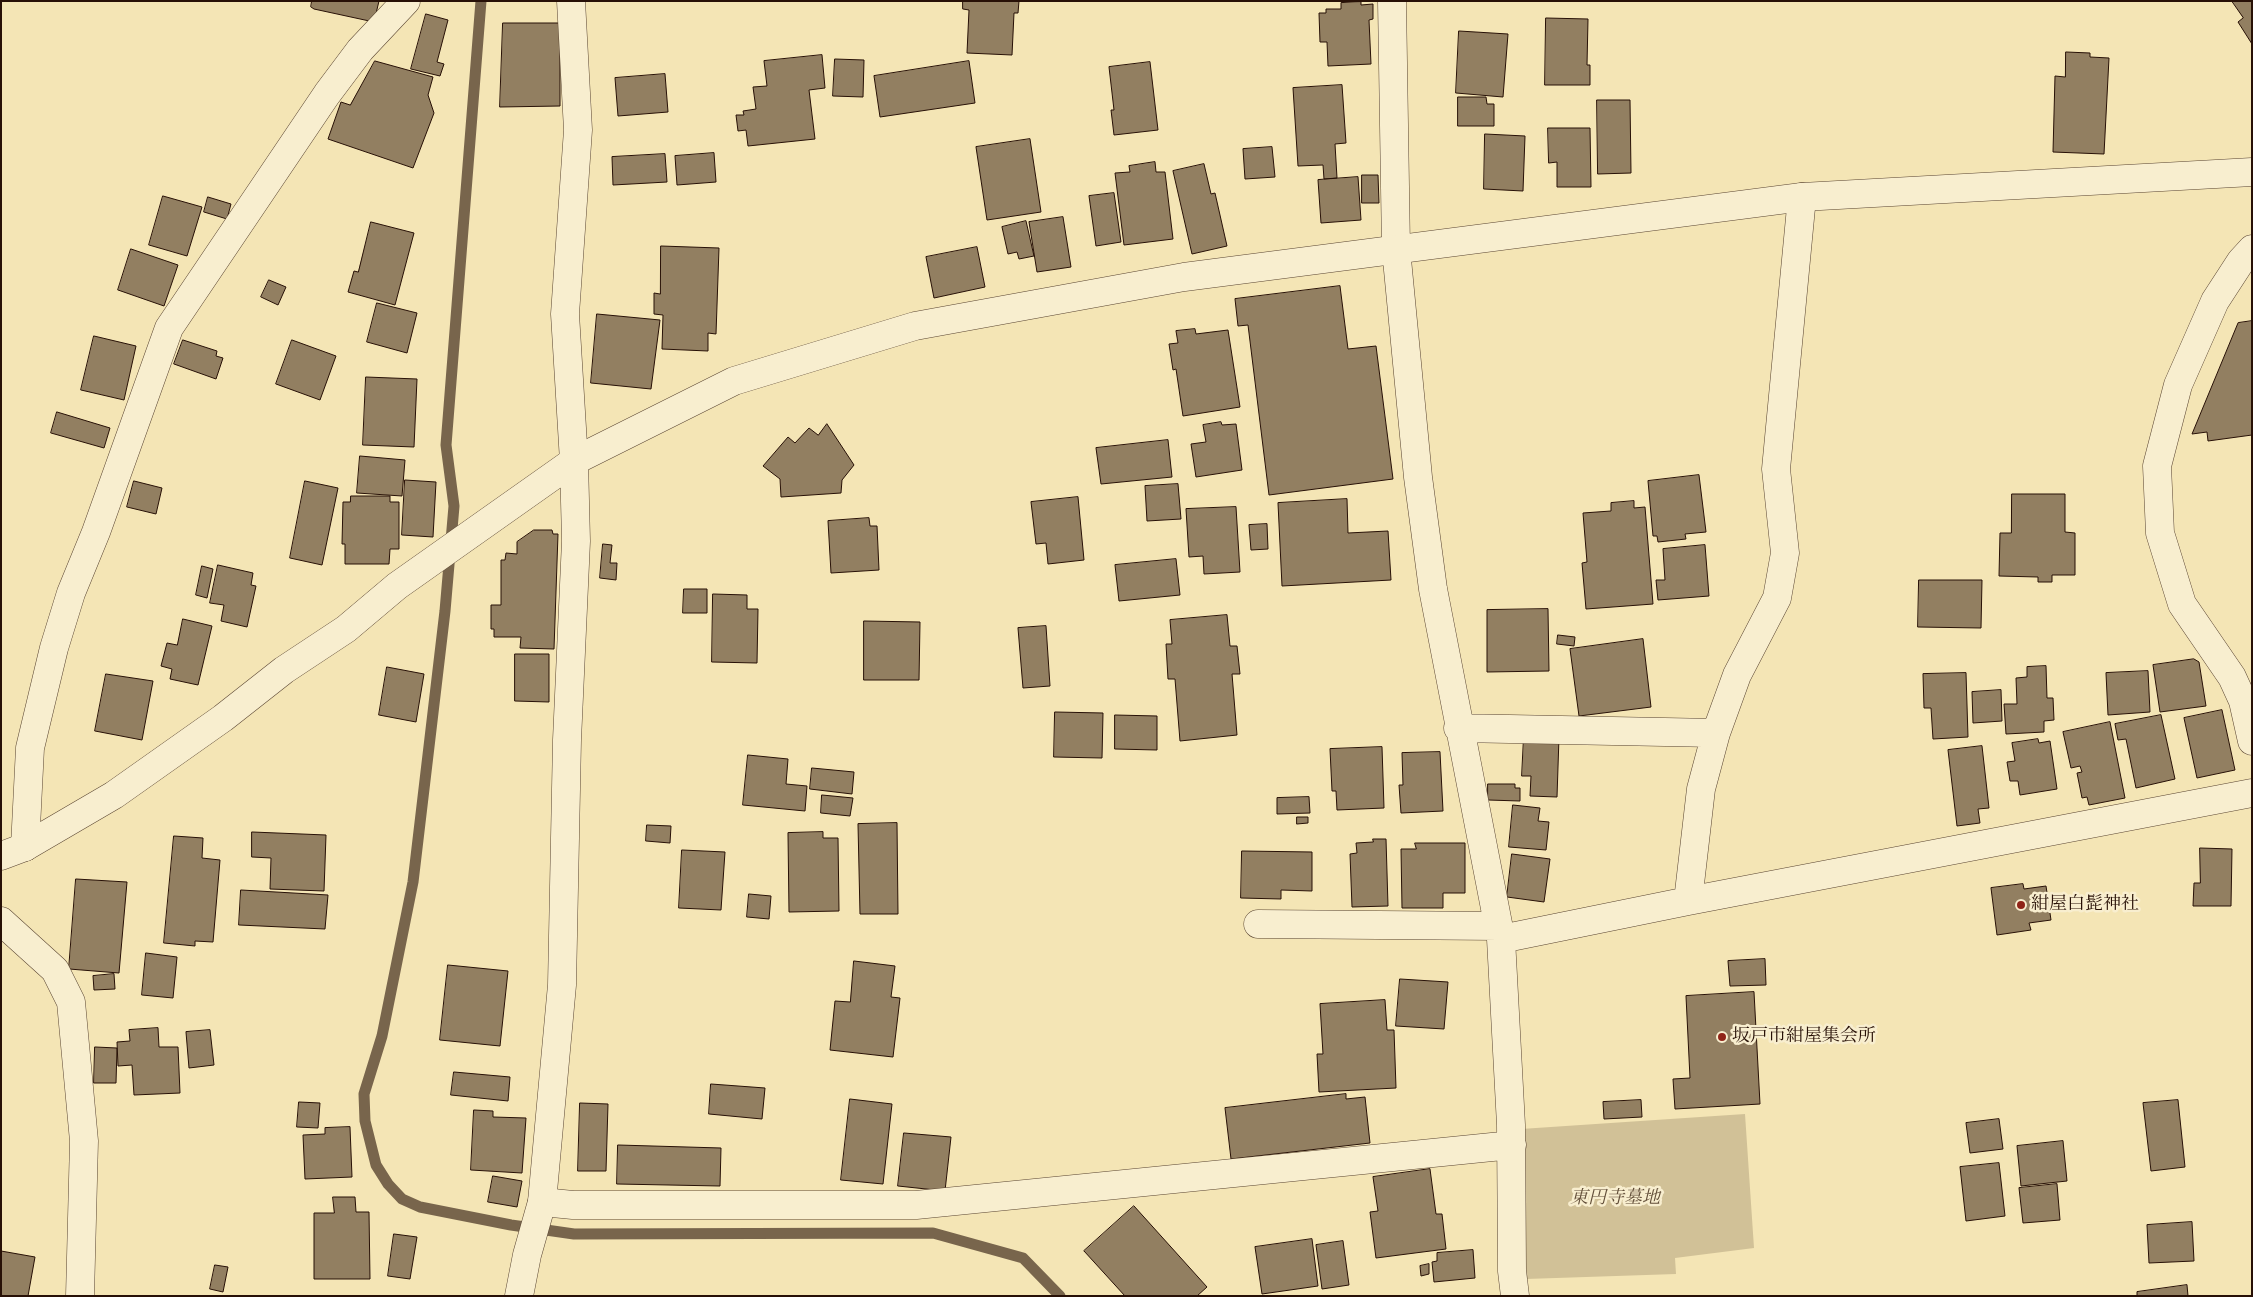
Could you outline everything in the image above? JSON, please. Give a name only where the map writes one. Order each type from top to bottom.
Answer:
[{"type":"street","points":[[13,851],[30,748],[54,648],[71,593],[96,532],[169,328],[327,94],[360,50],[406,1]]},
{"type":"street","points":[[519,1296],[527,1255],[542,1202],[562,985],[567,740],[576,541],[574,461],[565,314],[578,130],[571,1]]},
{"type":"street","points":[[1392,1],[1396,249],[1418,477],[1433,589],[1458,728],[1499,933],[1512,1145],[1512,1271],[1515,1296]]},
{"type":"street","points":[[13,851],[114,795],[223,718],[284,670],[346,629],[397,586],[574,461],[734,381],[916,326],[1184,277],[1802,197],[2252,172]]},
{"type":"street","points":[[1688,901],[1701,790],[1716,733],[1737,675],[1777,598],[1785,553],[1776,470],[1802,197]]},
{"type":"street","points":[[2252,249],[2241,261],[2215,301],[2178,384],[2157,466],[2160,533],[2182,604],[2232,677],[2243,701],[2252,741]]},
{"type":"street","points":[[1458,728],[1716,733]]},
{"type":"street","points":[[1258,924],[1499,933],[1688,901],[2252,793]]},
{"type":"street","points":[[1,921],[55,970],[71,1002],[84,1141],[80,1296]]},
{"type":"street","points":[[542,1202],[573,1205],[916,1205],[1512,1145]]},
{"type":"green space","name":"東円寺墓地","points":[[1745,1114],[1754,1248],[1675,1258],[1676,1274],[1526,1279],[1521,1129]]},
{"type":"building","points":[[312,1],[379,1],[374,22],[314,9],[311,7]]},
{"type":"building","points":[[963,1],[1019,1],[1018,13],[1014,13],[1012,55],[967,53],[969,10],[963,9]]},
{"type":"building","points":[[2232,1],[2252,1],[2252,44],[2238,22],[2243,18]]},
{"type":"building","points":[[1361,2],[1361,5],[1373,4],[1373,19],[1369,20],[1371,64],[1328,66],[1327,42],[1320,42],[1319,13],[1326,13],[1326,9],[1341,9],[1341,3]]},
{"type":"building","points":[[426,14],[448,20],[437,62],[444,64],[440,76],[411,69]]},
{"type":"building","points":[[1546,18],[1588,19],[1587,65],[1590,65],[1590,85],[1545,85]]},
{"type":"building","points":[[503,23],[560,23],[560,106],[500,107]]},
{"type":"building","points":[[1459,31],[1508,34],[1503,97],[1456,93]]},
{"type":"building","points":[[2066,52],[2090,53],[2090,57],[2109,58],[2104,154],[2053,152],[2055,76],[2065,77]]},
{"type":"building","points":[[822,55],[825,88],[809,90],[815,139],[748,146],[746,130],[738,131],[736,115],[744,115],[743,111],[756,109],[753,87],[767,86],[764,61]]},
{"type":"building","points":[[835,59],[864,60],[863,97],[833,96]]},
{"type":"building","points":[[375,61],[433,77],[428,95],[434,113],[413,168],[328,139],[341,102],[350,105]]},
{"type":"building","points":[[969,61],[975,103],[880,117],[874,76]]},
{"type":"building","points":[[1150,62],[1158,130],[1114,135],[1111,110],[1114,110],[1109,67]]},
{"type":"building","points":[[665,74],[668,112],[618,116],[615,78]]},
{"type":"building","points":[[1342,85],[1346,143],[1335,144],[1337,178],[1324,179],[1323,165],[1298,166],[1293,88]]},
{"type":"building","points":[[1458,97],[1486,97],[1487,104],[1494,104],[1494,126],[1458,126]]},
{"type":"building","points":[[1597,100],[1630,100],[1631,173],[1598,174]]},
{"type":"building","points":[[1548,128],[1590,128],[1591,187],[1557,187],[1557,162],[1549,163]]},
{"type":"building","points":[[1485,134],[1525,136],[1523,191],[1484,189]]},
{"type":"building","points":[[1030,139],[1041,212],[987,220],[976,147]]},
{"type":"building","points":[[1272,147],[1275,177],[1245,179],[1243,149]]},
{"type":"building","points":[[714,153],[716,182],[677,185],[675,156]]},
{"type":"building","points":[[665,154],[667,182],[613,185],[612,157]]},
{"type":"building","points":[[1155,162],[1156,172],[1165,172],[1173,239],[1124,245],[1115,173],[1130,172],[1129,166]]},
{"type":"building","points":[[1204,164],[1211,194],[1215,193],[1227,246],[1192,254],[1173,171]]},
{"type":"building","points":[[1362,175],[1378,175],[1379,203],[1362,203]]},
{"type":"building","points":[[1358,177],[1361,220],[1321,223],[1318,180]]},
{"type":"building","points":[[1114,193],[1121,242],[1096,246],[1089,196]]},
{"type":"building","points":[[163,196],[202,207],[187,256],[149,245]]},
{"type":"building","points":[[208,197],[231,204],[227,219],[204,212]]},
{"type":"building","points":[[1063,217],[1071,267],[1037,272],[1029,222]]},
{"type":"building","points":[[1026,221],[1034,256],[1019,259],[1017,252],[1008,254],[1002,227]]},
{"type":"building","points":[[371,222],[414,233],[395,305],[348,292],[354,271],[358,272]]},
{"type":"building","points":[[661,246],[719,248],[716,334],[708,333],[708,351],[662,349],[663,315],[654,314],[654,293],[660,294]]},
{"type":"building","points":[[977,247],[985,287],[934,298],[926,257]]},
{"type":"building","points":[[131,249],[178,265],[164,306],[118,290]]},
{"type":"building","points":[[269,280],[286,287],[278,305],[261,297]]},
{"type":"building","points":[[1340,286],[1348,349],[1376,346],[1393,479],[1269,495],[1248,325],[1238,326],[1235,299]]},
{"type":"building","points":[[377,303],[417,313],[407,353],[367,342]]},
{"type":"building","points":[[597,314],[660,320],[651,389],[591,383]]},
{"type":"building","points":[[2252,321],[2252,435],[2208,441],[2207,432],[2192,434],[2238,323]]},
{"type":"building","points":[[1195,329],[1196,334],[1228,330],[1240,407],[1183,416],[1176,369],[1173,370],[1169,344],[1178,343],[1176,331]]},
{"type":"building","points":[[94,336],[136,346],[124,400],[81,390]]},
{"type":"building","points":[[183,340],[217,351],[216,356],[223,358],[216,379],[174,364]]},
{"type":"building","points":[[292,340],[336,356],[320,400],[276,384]]},
{"type":"building","points":[[366,377],[417,379],[414,447],[363,445]]},
{"type":"building","points":[[57,412],[110,428],[104,448],[51,433]]},
{"type":"building","points":[[1221,422],[1222,425],[1236,424],[1242,470],[1196,477],[1191,444],[1206,442],[1203,425]]},
{"type":"building","points":[[827,424],[854,465],[842,480],[841,493],[781,497],[780,479],[763,466],[788,437],[795,443],[809,428],[818,435]]},
{"type":"building","points":[[1168,440],[1172,477],[1101,484],[1096,448]]},
{"type":"building","points":[[360,456],[405,460],[402,496],[357,493]]},
{"type":"building","points":[[1699,475],[1706,532],[1685,534],[1686,539],[1658,542],[1657,536],[1653,536],[1648,481]]},
{"type":"building","points":[[405,480],[436,482],[433,537],[402,535]]},
{"type":"building","points":[[134,481],[162,488],[156,514],[127,507]]},
{"type":"building","points":[[305,481],[338,488],[322,565],[290,558]]},
{"type":"building","points":[[1178,484],[1181,519],[1147,521],[1145,486]]},
{"type":"building","points":[[2012,494],[2065,494],[2065,532],[2075,533],[2075,575],[2052,575],[2052,582],[2038,582],[2038,577],[1999,576],[2000,533],[2011,533]]},
{"type":"building","points":[[351,496],[390,496],[390,502],[399,502],[399,549],[390,549],[389,564],[345,564],[345,544],[342,544],[343,502],[350,502]]},
{"type":"building","points":[[1078,497],[1084,560],[1048,564],[1046,543],[1036,544],[1031,502]]},
{"type":"building","points":[[1347,499],[1348,533],[1388,531],[1391,580],[1282,586],[1278,503]]},
{"type":"building","points":[[1634,501],[1634,508],[1645,507],[1653,604],[1586,609],[1582,563],[1587,562],[1583,513],[1611,511],[1611,503]]},
{"type":"building","points":[[1236,507],[1240,572],[1204,574],[1203,556],[1189,557],[1186,509]]},
{"type":"building","points":[[869,518],[870,526],[877,526],[879,570],[831,573],[828,521]]},
{"type":"building","points":[[1267,524],[1268,549],[1251,550],[1249,525]]},
{"type":"building","points":[[534,530],[552,530],[553,534],[558,534],[554,649],[520,648],[521,637],[494,637],[494,629],[491,629],[491,605],[501,605],[501,560],[505,560],[506,553],[517,554],[517,542]]},
{"type":"building","points":[[603,544],[612,545],[610,563],[617,563],[616,580],[600,578]]},
{"type":"building","points":[[1705,545],[1709,596],[1658,600],[1656,580],[1665,580],[1663,549]]},
{"type":"building","points":[[1176,559],[1180,595],[1119,601],[1115,565]]},
{"type":"building","points":[[218,565],[253,573],[251,585],[256,586],[247,627],[221,621],[224,605],[210,603]]},
{"type":"building","points":[[202,566],[213,569],[207,598],[196,595]]},
{"type":"building","points":[[1919,580],[1982,580],[1981,628],[1918,627]]},
{"type":"building","points":[[684,589],[707,589],[707,613],[683,613]]},
{"type":"building","points":[[713,594],[747,595],[747,609],[758,609],[757,663],[712,662]]},
{"type":"building","points":[[1548,609],[1549,671],[1487,672],[1487,610]]},
{"type":"building","points":[[1227,615],[1230,646],[1237,646],[1240,674],[1232,674],[1237,735],[1180,741],[1175,679],[1168,679],[1166,644],[1172,644],[1170,620]]},
{"type":"building","points":[[183,619],[212,626],[198,685],[170,679],[172,669],[161,666],[167,643],[177,645]]},
{"type":"building","points":[[864,621],[920,622],[919,680],[864,680]]},
{"type":"building","points":[[1046,626],[1050,686],[1023,688],[1018,628]]},
{"type":"building","points":[[1558,635],[1575,637],[1574,646],[1557,644]]},
{"type":"building","points":[[1643,639],[1651,707],[1579,716],[1570,649]]},
{"type":"building","points":[[515,654],[549,654],[549,702],[515,701]]},
{"type":"building","points":[[2194,659],[2199,662],[2206,706],[2160,712],[2153,665]]},
{"type":"building","points":[[2046,666],[2047,698],[2053,698],[2054,720],[2044,721],[2044,732],[2006,734],[2004,704],[2017,704],[2016,678],[2027,677],[2027,667]]},
{"type":"building","points":[[387,667],[424,674],[416,722],[379,715]]},
{"type":"building","points":[[2148,671],[2150,712],[2108,715],[2106,673]]},
{"type":"building","points":[[1966,673],[1968,737],[1933,739],[1931,708],[1924,708],[1923,674]]},
{"type":"building","points":[[106,674],[153,681],[142,740],[95,731]]},
{"type":"building","points":[[2001,690],[2002,721],[1973,723],[1972,692]]},
{"type":"building","points":[[2222,710],[2235,770],[2197,778],[2184,718]]},
{"type":"building","points":[[1055,712],[1103,713],[1102,758],[1054,757]]},
{"type":"building","points":[[1115,715],[1157,716],[1157,750],[1115,749]]},
{"type":"building","points":[[2161,715],[2175,779],[2136,788],[2126,739],[2118,740],[2115,724]]},
{"type":"building","points":[[2110,722],[2125,798],[2089,805],[2087,797],[2082,798],[2077,773],[2082,772],[2080,766],[2071,768],[2063,732]]},
{"type":"building","points":[[1524,736],[1559,737],[1557,797],[1530,796],[1531,776],[1522,776]]},
{"type":"building","points":[[2038,739],[2039,743],[2050,741],[2057,789],[2020,795],[2018,781],[2010,781],[2007,762],[2015,761],[2012,743]]},
{"type":"building","points":[[1982,746],[1989,808],[1978,809],[1980,823],[1957,826],[1948,750]]},
{"type":"building","points":[[1382,747],[1384,808],[1337,810],[1336,791],[1332,791],[1330,749]]},
{"type":"building","points":[[1440,752],[1443,811],[1401,813],[1399,785],[1403,785],[1402,753]]},
{"type":"building","points":[[748,755],[788,759],[786,784],[807,786],[805,811],[743,805]]},
{"type":"building","points":[[812,768],[854,772],[852,794],[810,789]]},
{"type":"building","points":[[1488,784],[1515,784],[1515,788],[1520,788],[1520,801],[1488,800]]},
{"type":"building","points":[[822,795],[853,798],[850,816],[821,813]]},
{"type":"building","points":[[1309,797],[1310,813],[1277,814],[1277,798]]},
{"type":"building","points":[[1513,805],[1540,808],[1538,821],[1549,822],[1546,850],[1509,847]]},
{"type":"building","points":[[1297,817],[1308,817],[1308,823],[1297,824]]},
{"type":"building","points":[[897,823],[898,914],[860,914],[858,824]]},
{"type":"building","points":[[647,825],[671,826],[670,843],[646,841]]},
{"type":"building","points":[[252,832],[326,835],[324,891],[270,889],[271,858],[252,857]]},
{"type":"building","points":[[823,832],[823,838],[838,838],[839,911],[789,912],[788,833]]},
{"type":"building","points":[[174,836],[203,838],[202,858],[220,860],[213,942],[195,941],[195,946],[164,943]]},
{"type":"building","points":[[1373,839],[1386,839],[1388,906],[1352,907],[1350,854],[1357,853],[1356,843],[1373,842]]},
{"type":"building","points":[[1415,843],[1465,843],[1465,893],[1443,893],[1443,908],[1402,908],[1401,849],[1416,849]]},
{"type":"building","points":[[2200,848],[2232,849],[2231,906],[2193,906],[2194,883],[2200,883]]},
{"type":"building","points":[[682,850],[725,852],[721,910],[679,908]]},
{"type":"building","points":[[1242,851],[1312,852],[1312,891],[1281,890],[1281,899],[1241,898]]},
{"type":"building","points":[[1512,854],[1550,859],[1544,902],[1507,897]]},
{"type":"building","points":[[76,879],[127,882],[119,973],[69,969]]},
{"type":"building","name":"紺屋白髭神社","points":[[2023,884],[2024,889],[2046,886],[2051,920],[2029,923],[2031,930],[1997,935],[1991,888]]},
{"type":"building","points":[[241,890],[328,895],[325,929],[239,925]]},
{"type":"building","points":[[749,894],[771,896],[769,919],[747,917]]},
{"type":"building","points":[[146,953],[177,957],[173,998],[142,995]]},
{"type":"building","points":[[1765,959],[1766,985],[1730,986],[1728,961]]},
{"type":"building","points":[[854,961],[895,966],[891,997],[900,998],[893,1057],[830,1050],[835,1001],[850,1002]]},
{"type":"building","points":[[448,965],[508,971],[500,1046],[440,1040]]},
{"type":"building","points":[[114,974],[115,989],[94,990],[93,976]]},
{"type":"building","points":[[1400,979],[1448,982],[1444,1029],[1396,1026]]},
{"type":"building","name":"坂戸市紺屋集会所","points":[[1754,992],[1760,1104],[1675,1109],[1673,1079],[1690,1078],[1686,996]]},
{"type":"building","points":[[1385,1000],[1387,1030],[1394,1030],[1396,1088],[1319,1092],[1317,1054],[1323,1054],[1320,1004]]},
{"type":"building","points":[[158,1028],[159,1047],[178,1047],[180,1093],[134,1095],[132,1065],[118,1066],[117,1042],[130,1041],[129,1030]]},
{"type":"building","points":[[210,1030],[214,1065],[189,1068],[186,1032]]},
{"type":"building","points":[[95,1047],[117,1048],[116,1083],[94,1083]]},
{"type":"building","points":[[454,1072],[510,1077],[508,1101],[451,1095]]},
{"type":"building","points":[[711,1084],[765,1088],[762,1119],[709,1114]]},
{"type":"building","points":[[1346,1094],[1346,1099],[1365,1097],[1370,1143],[1231,1159],[1225,1108]]},
{"type":"building","points":[[850,1099],[892,1104],[883,1184],[841,1180]]},
{"type":"building","points":[[1641,1100],[1642,1117],[1604,1119],[1603,1102]]},
{"type":"building","points":[[2178,1100],[2185,1167],[2151,1171],[2143,1103]]},
{"type":"building","points":[[299,1102],[320,1103],[318,1128],[297,1127]]},
{"type":"building","points":[[580,1103],[608,1104],[606,1171],[578,1171]]},
{"type":"building","points":[[474,1110],[493,1111],[493,1117],[526,1118],[522,1173],[471,1170]]},
{"type":"building","points":[[1999,1119],[2003,1149],[1970,1153],[1966,1123]]},
{"type":"building","points":[[350,1127],[352,1177],[305,1179],[303,1135],[325,1134],[325,1128]]},
{"type":"building","points":[[904,1133],[951,1137],[945,1191],[898,1186]]},
{"type":"building","points":[[2063,1141],[2067,1181],[2021,1186],[2017,1146]]},
{"type":"building","points":[[618,1145],[721,1148],[720,1186],[617,1184]]},
{"type":"building","points":[[1999,1163],[2005,1216],[1966,1221],[1960,1167]]},
{"type":"building","points":[[1430,1169],[1436,1214],[1442,1214],[1446,1249],[1376,1258],[1370,1212],[1378,1211],[1373,1177]]},
{"type":"building","points":[[493,1176],[522,1181],[517,1207],[488,1202]]},
{"type":"building","points":[[2057,1184],[2060,1220],[2023,1223],[2019,1188]]},
{"type":"building","points":[[333,1197],[355,1197],[356,1212],[369,1212],[370,1279],[314,1279],[314,1213],[334,1213]]},
{"type":"building","points":[[1134,1206],[1207,1287],[1197,1296],[1125,1296],[1084,1251]]},
{"type":"building","points":[[2192,1222],[2194,1261],[2149,1263],[2147,1225]]},
{"type":"building","points":[[394,1234],[417,1237],[410,1279],[388,1276]]},
{"type":"building","points":[[1312,1239],[1318,1286],[1262,1294],[1255,1247]]},
{"type":"building","points":[[1343,1241],[1349,1285],[1322,1289],[1316,1245]]},
{"type":"building","points":[[1473,1250],[1475,1278],[1434,1282],[1432,1262],[1437,1261],[1437,1253]]},
{"type":"building","points":[[1,1251],[35,1257],[28,1296],[1,1296]]},
{"type":"building","points":[[1429,1264],[1429,1274],[1421,1276],[1420,1266]]},
{"type":"building","points":[[215,1265],[228,1267],[223,1292],[210,1289]]},
{"type":"building","points":[[2187,1285],[2188,1296],[2137,1296],[2137,1292]]},
{"type":"waterway","points":[[481,1],[446,445],[454,506],[445,611],[413,882],[382,1036],[364,1094],[365,1121],[376,1165],[388,1184],[402,1199],[420,1207],[511,1225],[574,1234],[933,1233],[1023,1258],[1060,1296]]},
{"type":"place","name":"紺屋白髭神社","points":[[2021,905]]},
{"type":"place","name":"坂戸市紺屋集会所","points":[[1722,1037]]}]
